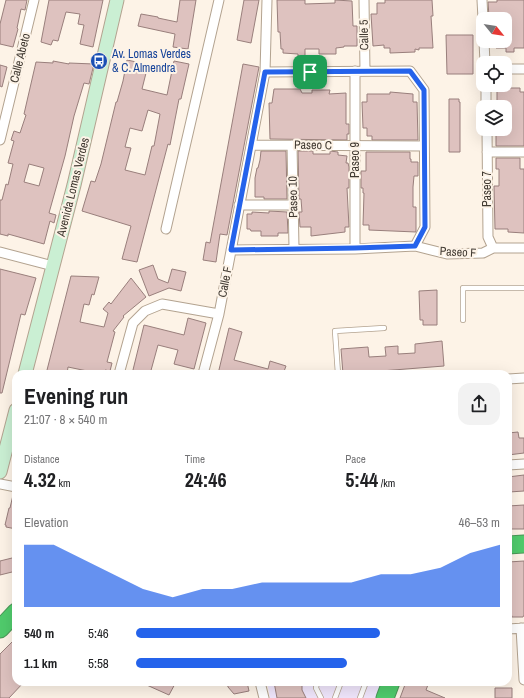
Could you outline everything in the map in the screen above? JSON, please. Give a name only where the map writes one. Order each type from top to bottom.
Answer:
[{"type":"highway","points":[[512,545],[524,544]]},
{"type":"highway","points":[[385,698],[390,686]]},
{"type":"street","name":"Calle Abeto","points":[[0,140],[34,0]]},
{"type":"street","name":"Avenida Lomas Verdes","points":[[26,370],[74,186],[117,0]]},
{"type":"street","points":[[166,229],[219,0]]},
{"type":"street","name":"Calle F","points":[[204,370],[219,314],[265,72],[267,0]]},
{"type":"street","name":"Calle 5","points":[[360,71],[364,0]]},
{"type":"street","points":[[482,0],[483,12]]},
{"type":"street","points":[[512,69],[524,69]]},
{"type":"street","name":"Paseo 9","points":[[355,248],[356,146],[360,71]]},
{"type":"street","points":[[265,72],[410,71],[424,90],[425,227],[415,246]]},
{"type":"street","name":"Paseo 7","points":[[487,136],[488,237],[493,248]]},
{"type":"street","name":"Paseo C","points":[[251,145],[424,146]]},
{"type":"street","name":"Paseo 10","points":[[292,145],[294,248]]},
{"type":"street","points":[[487,152],[524,152]]},
{"type":"street","points":[[239,205],[293,204]]},
{"type":"street","name":"Paseo F","points":[[231,250],[415,246],[447,254],[483,253],[493,248]]},
{"type":"street","points":[[493,248],[524,248]]},
{"type":"street","points":[[0,252],[53,266]]},
{"type":"street","points":[[120,370],[133,322],[145,311],[162,304],[219,314]]},
{"type":"street","points":[[512,379],[524,378]]},
{"type":"street","points":[[0,472],[3,446],[12,421]]},
{"type":"street","points":[[512,465],[524,464]]},
{"type":"street","points":[[0,484],[12,487]]},
{"type":"street","points":[[512,629],[523,628],[524,680]]},
{"type":"street","points":[[261,686],[264,698]]},
{"type":"lane","points":[[463,320],[463,288],[524,288]]},
{"type":"lane","points":[[338,370],[335,331],[384,328]]},
{"type":"lane","points":[[316,686],[322,698]]},
{"type":"lane","points":[[335,698],[340,686]]},
{"type":"lane","points":[[360,698],[364,686]]},
{"type":"shaded area","points":[[268,686],[384,686],[379,698],[270,698]]},
{"type":"building","points":[[6,0],[27,0],[25,10],[21,9],[13,47],[0,44],[0,24]]},
{"type":"building","points":[[49,0],[103,0],[93,47],[80,44],[84,25],[78,24],[80,14],[66,12],[58,41],[53,40],[51,45],[41,42]]},
{"type":"building","points":[[180,0],[196,0],[188,49],[173,47],[175,34],[138,26],[141,14],[177,22]]},
{"type":"building","points":[[244,0],[259,0],[251,43],[237,40]]},
{"type":"building","points":[[277,0],[305,0],[305,4],[335,3],[335,0],[352,1],[353,26],[357,26],[357,46],[344,46],[336,48],[336,54],[319,54],[319,49],[305,49],[305,56],[283,53],[283,49],[281,49],[280,32],[278,32]]},
{"type":"building","points":[[385,0],[432,0],[433,16],[431,16],[433,48],[419,48],[419,50],[415,49],[415,52],[390,53],[390,48],[384,48],[384,45],[373,46],[371,14],[377,14],[377,3],[385,3]]},
{"type":"building","points":[[497,0],[524,0],[524,48],[514,48],[514,52],[506,52],[506,48],[512,48],[512,12],[489,12],[488,2],[497,2]]},
{"type":"building","points":[[446,35],[473,35],[473,74],[447,74]]},
{"type":"building","points":[[127,60],[141,63],[139,71],[146,73],[142,89],[167,95],[174,61],[189,64],[181,99],[179,99],[170,145],[168,144],[137,262],[122,259],[131,226],[82,211],[91,181],[95,182],[101,164],[116,102],[123,81]],"holes":[[[148,110],[160,114],[154,146],[152,146],[145,175],[125,170],[131,148],[125,147],[130,128],[142,131]]]},
{"type":"building","points":[[53,61],[69,64],[94,64],[89,84],[84,83],[74,116],[65,156],[49,213],[56,215],[54,223],[50,221],[44,244],[8,234],[8,236],[0,234],[0,200],[2,200],[6,184],[8,185],[13,164],[8,163],[14,141],[11,140],[14,131],[20,133],[26,115],[24,114],[36,62],[53,63]],"holes":[[[29,164],[44,168],[39,186],[24,182]]]},
{"type":"building","points":[[243,64],[259,67],[227,235],[220,234],[216,262],[203,260],[206,242],[210,243]]},
{"type":"building","points":[[0,65],[7,67],[2,87],[0,86]]},
{"type":"building","points":[[512,88],[520,88],[520,92],[524,92],[524,146],[496,146],[496,136],[512,136],[512,100],[497,100],[497,92],[512,92]]},
{"type":"building","points":[[274,89],[300,89],[302,93],[312,93],[312,90],[330,90],[329,94],[346,93],[346,124],[349,124],[349,134],[347,134],[347,140],[270,139],[269,103],[272,103]]},
{"type":"building","points":[[390,92],[413,94],[413,102],[417,102],[418,140],[372,140],[372,136],[367,136],[367,128],[363,128],[362,102],[367,102],[367,94],[390,94]]},
{"type":"building","points":[[449,99],[459,99],[460,102],[460,152],[449,152]]},
{"type":"building","points":[[261,151],[286,151],[287,199],[264,199],[264,197],[255,197],[255,178]]},
{"type":"building","points":[[298,151],[313,151],[313,154],[330,154],[330,151],[338,152],[338,155],[347,156],[346,163],[348,163],[349,167],[349,188],[347,188],[349,227],[345,227],[345,232],[311,236],[311,227],[300,227],[299,212],[302,212],[301,199],[299,199]]},
{"type":"building","points":[[366,152],[410,152],[411,162],[418,162],[418,176],[414,176],[413,187],[413,207],[416,207],[416,232],[369,230],[369,225],[363,225],[364,193],[363,188],[361,188],[361,171],[366,171]]},
{"type":"building","points":[[496,158],[520,158],[520,169],[524,169],[524,233],[508,232],[508,229],[495,229],[494,186],[499,186],[499,169],[496,169]]},
{"type":"building","points":[[269,211],[287,212],[288,233],[278,233],[278,236],[261,236],[261,231],[251,231],[250,229],[247,229],[247,214],[252,214],[252,212],[269,213]]},
{"type":"building","points":[[153,265],[158,279],[168,283],[172,269],[186,272],[181,291],[169,288],[149,296],[139,270]]},
{"type":"building","points":[[0,269],[36,278],[25,315],[21,314],[2,393],[0,393]]},
{"type":"building","points":[[71,276],[99,277],[94,295],[92,294],[89,305],[84,304],[80,322],[104,327],[108,313],[103,309],[109,302],[111,304],[131,278],[146,297],[123,316],[124,317],[113,331],[115,332],[107,362],[112,363],[110,370],[82,370],[68,367],[68,370],[47,370]]},
{"type":"building","points":[[437,290],[437,325],[423,325],[423,320],[420,320],[419,291]]},
{"type":"building","points":[[188,318],[206,323],[194,369],[174,364],[178,350],[158,345],[151,370],[133,370],[144,325],[184,335]]},
{"type":"building","points":[[229,328],[242,332],[234,360],[268,369],[270,361],[286,366],[284,370],[219,370]]},
{"type":"building","points":[[442,341],[444,366],[394,370],[343,370],[341,349],[368,347],[369,357],[386,356],[385,347],[398,346],[398,354],[415,353],[415,344]]},
{"type":"building","points":[[518,432],[519,438],[524,438],[524,453],[512,454],[512,433]]},
{"type":"building","points":[[524,475],[524,491],[512,492],[512,476]]},
{"type":"building","points":[[12,499],[12,528],[6,527],[5,525]]},
{"type":"building","points":[[524,505],[524,529],[512,529],[512,506]]},
{"type":"building","points":[[12,558],[12,572],[0,575],[0,561]]},
{"type":"building","points":[[524,561],[523,617],[512,617],[512,562]]},
{"type":"building","points":[[12,642],[12,686],[20,686],[9,698],[0,698],[0,654]]},
{"type":"building","points":[[149,686],[174,686],[169,695]]},
{"type":"building","points":[[248,686],[249,691],[234,694],[228,687]]},
{"type":"building","points":[[275,686],[302,686],[302,690],[306,698],[277,698]]},
{"type":"building","points":[[404,686],[428,686],[426,690],[445,698],[400,698]]},
{"type":"building","points":[[495,688],[512,688],[512,698],[495,698]]},
{"type":"place","name":"Av. Lomas Verdes & C. Almendra","points":[[99,61]]},
{"type":"route","points":[[410,71],[424,90],[425,227],[415,246],[231,250],[265,72],[310,72],[410,71]]}]
